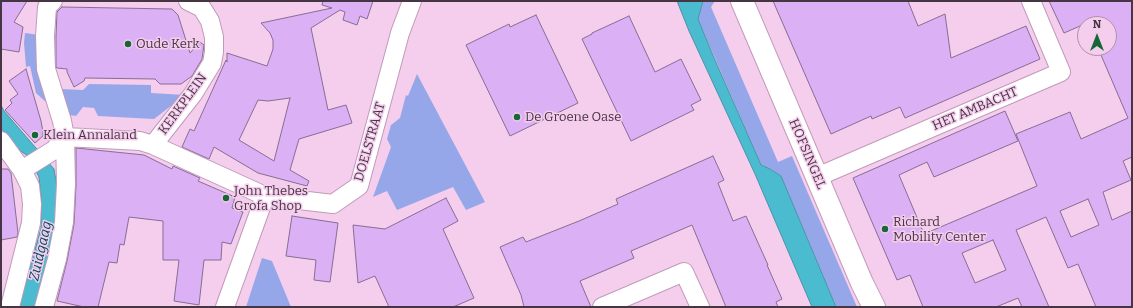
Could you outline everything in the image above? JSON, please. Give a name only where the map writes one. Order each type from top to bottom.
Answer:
[{"type":"street","points":[[44,307],[57,259],[64,222],[66,184],[60,143],[62,121],[46,69],[45,36],[47,7],[53,1]]},
{"type":"street","name":"KERKPLEIN","points":[[153,145],[193,94],[212,63],[214,37],[210,21],[202,8],[188,1]]},
{"type":"street","name":"DOELSTRAAT","points":[[60,143],[140,141],[153,145],[265,196],[333,204],[359,186],[400,33],[412,1]]},
{"type":"street","name":"HOFSINGEL","points":[[742,1],[862,283],[874,307]]},
{"type":"street","name":"HET AMBACHT","points":[[817,177],[1061,72],[1031,1]]},
{"type":"street","points":[[1,141],[26,168],[32,204],[31,223],[10,307]]},
{"type":"street","points":[[26,168],[60,143]]},
{"type":"street","points":[[225,307],[265,196]]},
{"type":"street","points":[[602,307],[684,272],[700,307]]},
{"type":"shaded area","points":[[703,1],[715,1],[711,7],[778,162],[792,156],[857,307],[836,307],[781,176],[761,165],[698,19]]},
{"type":"shaded area","points":[[25,33],[39,35],[48,104],[36,93],[30,66],[26,67],[24,43]]},
{"type":"shaded area","points":[[417,74],[485,202],[466,210],[453,187],[397,210],[387,191],[373,197],[391,147],[387,139],[391,125],[400,118],[406,95],[408,96]]},
{"type":"shaded area","points":[[89,84],[151,85],[151,93],[185,95],[154,119],[98,116],[94,108],[83,107],[76,116],[70,115],[60,89],[83,90]]},
{"type":"shaded area","points":[[262,258],[272,261],[291,307],[246,307]]},
{"type":"water","points":[[677,1],[703,1],[698,19],[714,58],[761,165],[781,176],[836,307],[812,307],[755,174],[689,31]]},
{"type":"water","name":"Zuidgaag","points":[[1,105],[4,111],[54,169],[58,192],[51,253],[36,307],[19,307],[41,228],[41,197],[39,177],[28,156],[19,150],[1,128]]},
{"type":"building","points":[[1,1],[27,1],[14,22],[23,27],[19,52],[1,49]]},
{"type":"building","points":[[323,1],[373,1],[367,19],[360,16],[357,25],[343,20],[345,12],[340,10],[311,28],[328,110],[346,105],[352,123],[299,139],[290,170],[309,181],[307,186],[258,173],[214,147],[209,159],[182,147],[190,129],[194,131],[226,60],[227,62],[227,53],[267,66],[273,49],[273,40],[270,33],[261,23],[332,8],[322,5]],"holes":[[[290,98],[274,161],[239,140],[258,100],[268,101]]]},
{"type":"building","points":[[773,1],[908,1],[918,26],[945,14],[951,58],[1026,26],[1040,59],[905,118],[900,107],[872,119],[871,116],[831,134]]},
{"type":"building","points":[[1049,1],[1132,1],[1132,157],[1123,161],[1131,180],[1103,192],[1112,220],[1132,211],[1132,307],[1096,307],[1078,264],[1068,268],[1046,217],[1016,230],[1049,307],[1022,307],[1018,298],[996,307],[923,307],[910,275],[897,280],[853,178],[1005,111],[1018,141],[934,177],[927,162],[899,175],[924,234],[1037,186],[1016,134],[1070,112],[1081,139],[1128,118],[1101,56],[1117,56],[1117,16],[1077,16],[1077,27],[1064,33]],"holes":[[[1088,199],[1099,225],[1071,237],[1060,211]],[[993,240],[1006,270],[975,283],[962,253]]]},
{"type":"building","name":"Oude Kerk","points":[[62,7],[172,9],[178,15],[190,53],[200,42],[204,45],[202,59],[192,76],[181,84],[160,84],[155,79],[85,78],[84,81],[74,87],[67,69],[56,67],[57,12]]},
{"type":"building","points":[[536,15],[578,103],[510,136],[466,45],[509,24],[510,27]]},
{"type":"building","points":[[629,16],[655,72],[681,59],[701,100],[691,105],[694,110],[631,141],[582,39]]},
{"type":"building","points":[[26,69],[43,132],[43,136],[35,143],[5,110],[12,103],[10,100],[18,94],[9,81]]},
{"type":"building","points":[[76,148],[144,155],[172,169],[173,166],[200,178],[198,181],[235,197],[232,208],[243,212],[231,244],[222,242],[221,260],[204,260],[199,305],[174,301],[179,260],[163,260],[163,221],[129,217],[124,245],[120,244],[117,263],[109,262],[98,307],[84,307],[57,301],[74,224]]},
{"type":"building","points":[[713,156],[724,180],[718,183],[733,221],[746,216],[768,265],[782,299],[776,302],[778,307],[726,307],[692,225],[631,251],[634,258],[580,281],[591,307],[524,307],[521,295],[500,247],[523,237],[526,242],[579,221],[618,204],[616,199]]},
{"type":"building","points":[[1,169],[8,169],[11,173],[18,233],[17,237],[1,240]]},
{"type":"building","points":[[446,198],[458,221],[443,229],[474,298],[453,307],[389,307],[375,276],[358,283],[353,225],[385,229]]},
{"type":"building","points":[[292,216],[338,223],[330,282],[314,280],[316,260],[286,256]]},
{"type":"place","name":"Oude Kerk","points":[[128,44]]},
{"type":"place","name":"De Groene Oase","points":[[517,117]]},
{"type":"place","name":"Klein Annaland","points":[[35,135]]},
{"type":"place","name":"John Thebes Grofa Shop","points":[[226,198]]},
{"type":"place","name":"Richard Mobility Center","points":[[885,229]]}]
